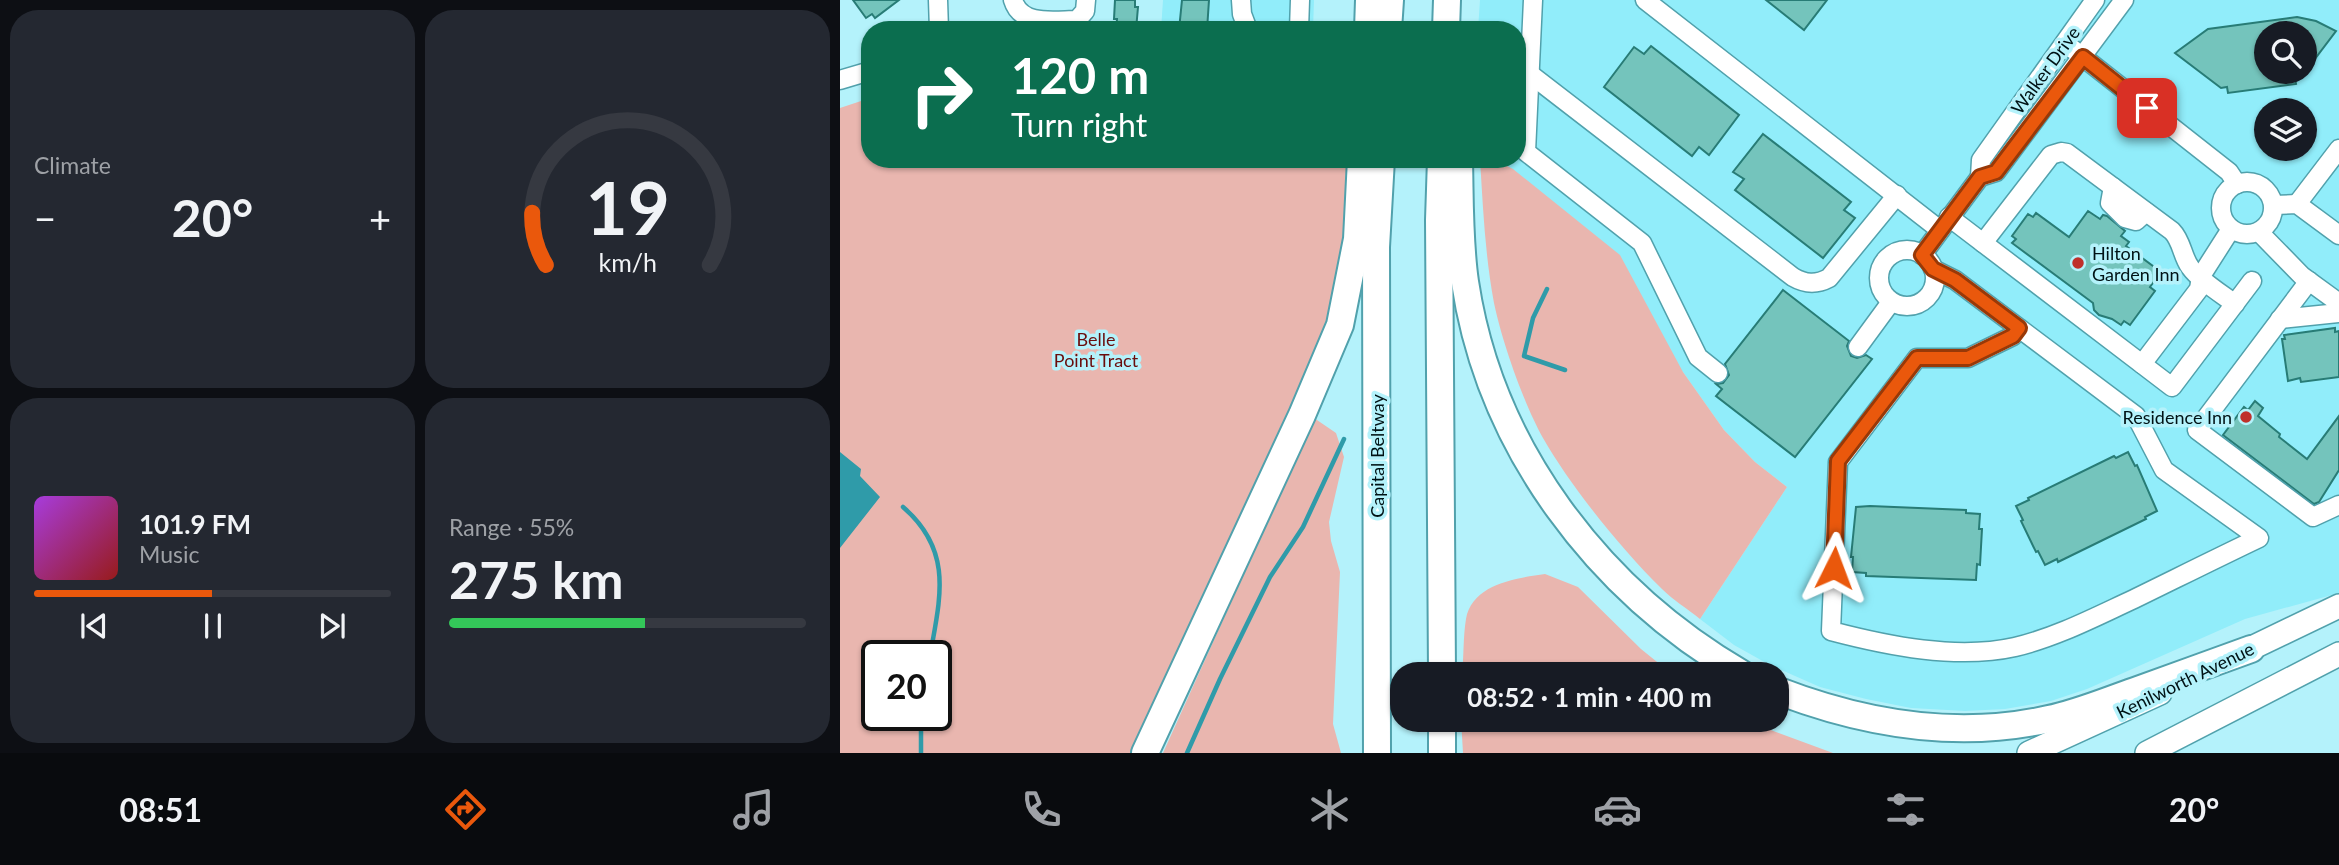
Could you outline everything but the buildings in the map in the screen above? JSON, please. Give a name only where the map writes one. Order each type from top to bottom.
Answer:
[{"type":"highway","points":[[1368,21],[1369,0]]},
{"type":"highway","points":[[1389,21],[1390,0]]},
{"type":"highway","points":[[1446,21],[1447,0]]},
{"type":"highway","points":[[1456,0],[1456,21]]},
{"type":"highway","points":[[1145,753],[1302,415],[1340,325],[1357,239],[1361,168]]},
{"type":"highway","name":"Capital Beltway","points":[[1377,753],[1376,247],[1380,168]]},
{"type":"highway","points":[[1441,168],[1442,662]]},
{"type":"highway","points":[[1459,168],[1460,240],[1465,284],[1493,386],[1515,439],[1568,523],[1600,561],[1632,594],[1664,621],[1723,662]]},
{"type":"highway","points":[[1789,695],[1812,704],[1891,724],[1931,728],[2009,727],[2078,712],[2251,649]]},
{"type":"highway","points":[[1442,732],[1442,753]]},
{"type":"main road","name":"Kenilworth Avenue","points":[[2029,753],[2339,606]]},
{"type":"main road","points":[[2147,753],[2339,654]]},
{"type":"street","points":[[938,0],[939,21]]},
{"type":"street","points":[[1013,0],[1016,10],[1032,20],[1077,20],[1085,11],[1086,0]]},
{"type":"street","points":[[1241,0],[1245,21]]},
{"type":"street","points":[[1299,21],[1300,0]]},
{"type":"street","points":[[1534,0],[1526,152],[1642,243],[1698,357],[1717,373]]},
{"type":"street","points":[[1645,0],[1897,195],[1983,243],[2172,387],[2252,281]]},
{"type":"street","name":"Walker Drive","points":[[1891,302],[1909,307],[1924,301],[1931,293],[1935,283],[1928,262],[1945,223],[1980,177],[1981,160],[2095,0]]},
{"type":"street","name":"Walker Drive","points":[[1980,177],[1996,172],[2124,0]]},
{"type":"street","points":[[2065,43],[2229,172],[2237,184]]},
{"type":"street","points":[[840,80],[861,74]]},
{"type":"street","points":[[1530,74],[1802,282],[1816,283],[1829,278],[1897,195]]},
{"type":"street","points":[[2297,204],[2339,149]]},
{"type":"street","points":[[1983,243],[2051,155],[2067,153],[2178,237],[2190,267],[2208,285],[2235,304]]},
{"type":"street","points":[[2252,182],[2262,186],[2272,197],[2274,205],[2270,223],[2259,232],[2242,234],[2224,222],[2221,205],[2225,193],[2237,184],[2252,182]]},
{"type":"street","points":[[2274,205],[2297,204],[2339,235]]},
{"type":"street","points":[[2142,364],[2199,289],[2201,276],[2231,229]]},
{"type":"street","points":[[2259,232],[2309,281],[2339,303]]},
{"type":"street","points":[[1858,347],[1891,302],[1879,284],[1880,269],[1890,256],[1903,250],[1955,280],[2019,328],[2136,416],[2164,470],[2259,538],[2085,622],[2050,637],[2015,647],[1960,650],[1905,648],[1831,631],[1838,461],[1917,358],[1968,358],[2013,336],[2019,328]]},
{"type":"street","points":[[2309,281],[2197,430],[2313,517],[2339,505]]},
{"type":"street","points":[[2280,319],[2339,313]]},
{"type":"shaded area","points":[[1163,0],[1314,0],[1313,21],[1162,21]]},
{"type":"shaded area","points":[[1480,0],[2339,0],[2339,593],[2245,619],[2087,689],[2051,701],[2005,709],[1965,711],[1911,708],[1820,687],[1789,673],[1789,662],[1764,662],[1734,645],[1700,619],[1787,487],[1755,462],[1724,430],[1683,372],[1504,168],[1526,168],[1526,21],[1479,21]]},
{"type":"shaded area","points":[[840,452],[861,469],[860,476],[880,497],[840,548]]},
{"type":"green space","name":"Belle Point Tract","points":[[861,101],[861,168],[1347,168],[1342,254],[1328,322],[1313,364],[1133,753],[840,753],[840,108]]},
{"type":"green space","points":[[1481,168],[1511,168],[1620,255],[1683,372],[1724,430],[1755,462],[1787,487],[1700,619],[1662,589],[1614,537],[1582,497],[1543,438],[1528,408],[1502,336],[1486,249]]},
{"type":"green space","points":[[1314,418],[1336,433],[1344,457],[1329,522],[1331,541],[1340,572],[1333,724],[1341,753],[1163,753]]},
{"type":"green space","points":[[1545,574],[1578,587],[1657,662],[1463,662],[1464,633],[1470,607],[1486,590],[1521,578]]},
{"type":"green space","points":[[1462,732],[1776,732],[1833,753],[1463,753]]},
{"type":"waterway","points":[[1547,289],[1533,318],[1524,356],[1565,370]]},
{"type":"waterway","points":[[1187,753],[1270,577],[1303,527],[1344,439]]},
{"type":"waterway","points":[[903,507],[919,524],[937,558],[939,595],[933,640]]},
{"type":"waterway","points":[[921,731],[921,753]]},
{"type":"place","name":"Hilton Garden Inn","points":[[2078,263]]},
{"type":"place","name":"Residence Inn","points":[[2246,417]]},
{"type":"route","points":[[1834,568],[1838,461],[1917,358],[1968,358],[2013,336],[2019,328],[1955,280],[1933,269],[1922,255],[1980,177],[1996,172],[2083,57],[2147,108]]}]
